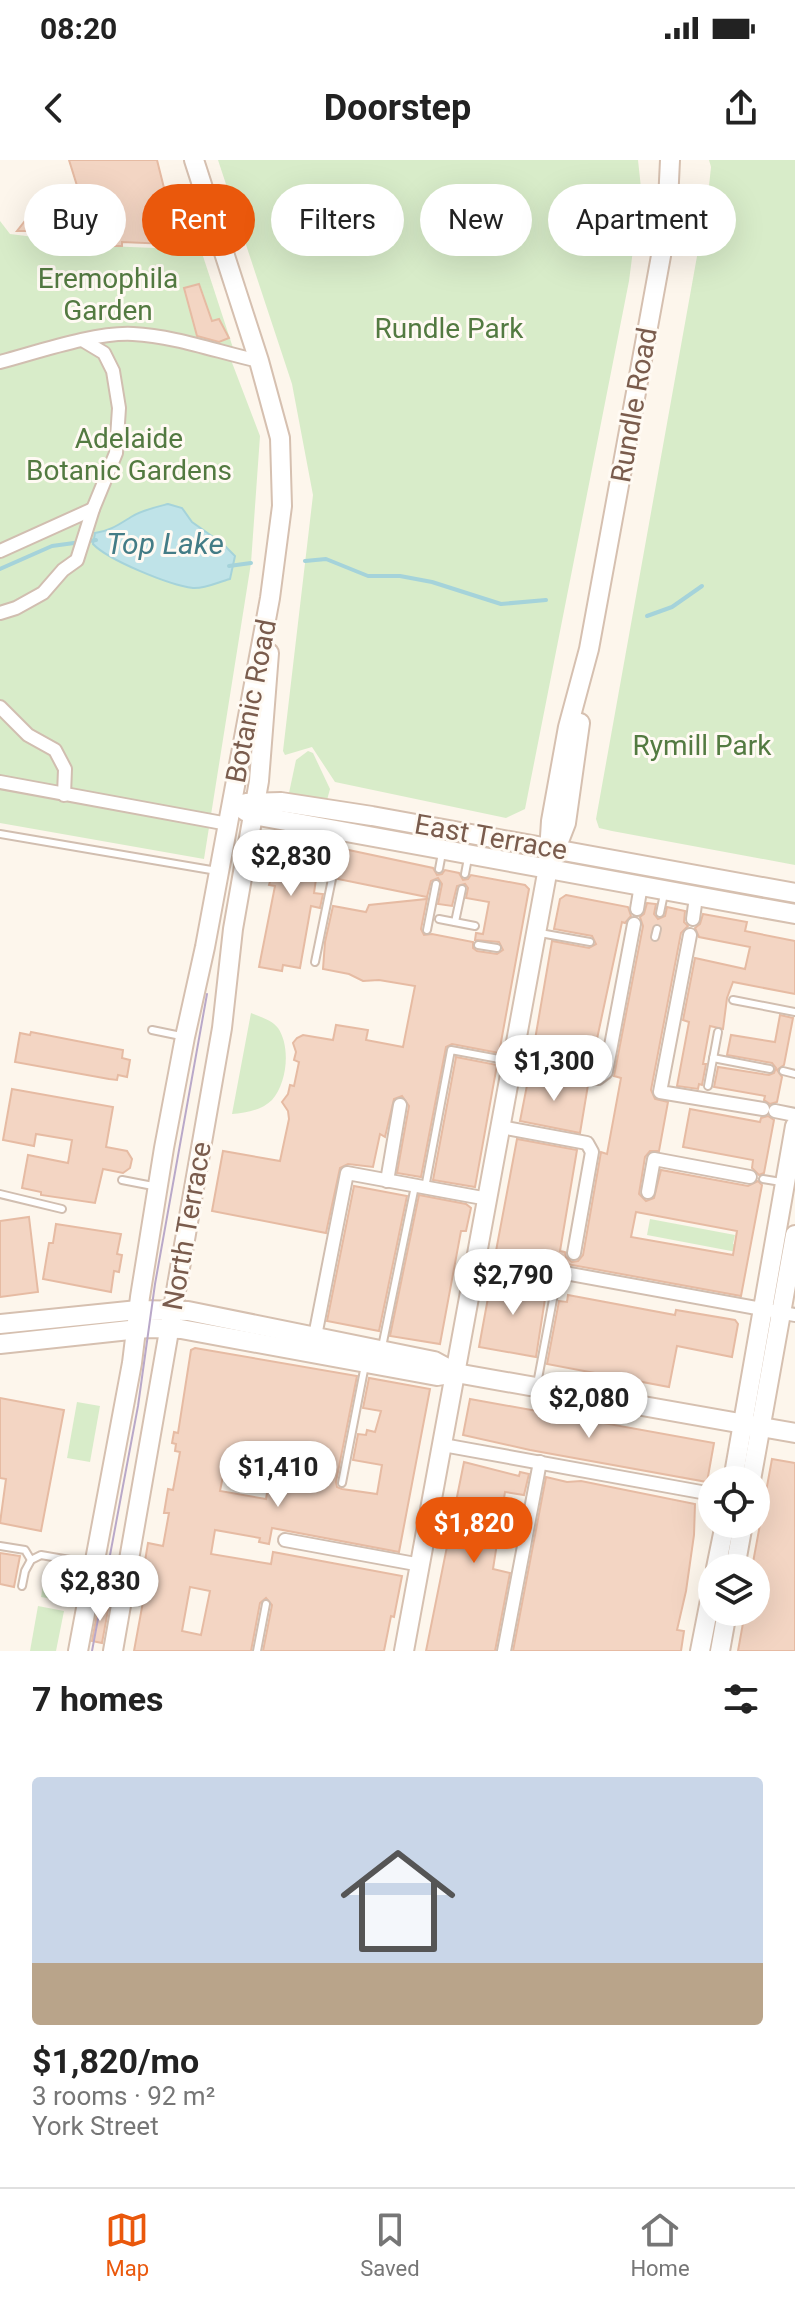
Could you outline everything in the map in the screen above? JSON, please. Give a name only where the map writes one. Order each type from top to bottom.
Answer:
[{"type":"main road","name":"Botanic Road","points":[[194,160],[207,229],[259,361],[280,438],[282,506],[270,598],[229,814]]},
{"type":"main road","name":"Rundle Road","points":[[404,1651],[501,1127],[522,1064],[526,953],[536,932],[553,848],[568,727],[589,649],[667,223],[670,160]]},
{"type":"main road","name":"Botanic Road","points":[[255,808],[268,688],[270,598]]},
{"type":"main road","name":"East Terrace","points":[[229,814],[255,808],[372,816],[795,893]]},
{"type":"main road","name":"East Terrace","points":[[255,808],[342,831],[795,914]]},
{"type":"main road","name":"North Terrace","points":[[113,1651],[207,1118],[222,1028],[233,929],[255,808]]},
{"type":"main road","name":"North Terrace","points":[[78,1651],[132,1363],[157,1187],[229,814]]},
{"type":"main road","points":[[369,836],[372,816]]},
{"type":"main road","points":[[641,865],[641,885]]},
{"type":"main road","points":[[695,875],[696,897]]},
{"type":"main road","points":[[780,1313],[795,1126]]},
{"type":"main road","points":[[738,1466],[752,1425],[780,1313],[795,1235]]},
{"type":"main road","points":[[0,1324],[138,1310],[170,1319]]},
{"type":"main road","points":[[0,1344],[136,1329],[188,1311],[313,1345],[366,1363],[437,1376],[456,1373]]},
{"type":"main road","points":[[313,1345],[381,1350],[434,1361],[456,1373],[795,1433]]},
{"type":"main road","points":[[751,1466],[752,1425]]},
{"type":"main road","points":[[700,1651],[705,1626]]},
{"type":"main road","points":[[720,1651],[724,1626]]},
{"type":"street","points":[[0,362],[118,335],[160,337],[259,361]]},
{"type":"street","points":[[0,613],[43,593],[63,570],[77,560],[118,443],[119,408],[111,353],[118,335]]},
{"type":"street","points":[[84,341],[104,353],[113,371]]},
{"type":"street","points":[[0,551],[93,509]]},
{"type":"street","points":[[0,707],[28,735],[55,750],[65,769],[64,795]]},
{"type":"street","points":[[0,782],[64,795],[229,814]]},
{"type":"street","points":[[637,909],[641,885]]},
{"type":"street","points":[[693,919],[696,897]]},
{"type":"street","points":[[547,1068],[598,1078],[606,1072],[634,924]]},
{"type":"street","points":[[690,935],[660,1092],[795,1115]]},
{"type":"street","points":[[387,1181],[400,1105]]},
{"type":"street","points":[[501,1127],[587,1143],[592,1152],[574,1253]]},
{"type":"street","points":[[648,1192],[654,1159],[756,1178]]},
{"type":"street","points":[[313,1345],[347,1173],[488,1199]]},
{"type":"street","points":[[477,1257],[780,1313]]},
{"type":"street","points":[[443,1445],[698,1491]]},
{"type":"street","points":[[504,1651],[540,1462]]},
{"type":"street","points":[[285,1540],[421,1565]]},
{"type":"lane","points":[[315,962],[342,831]]},
{"type":"lane","points":[[0,834],[220,871]]},
{"type":"lane","points":[[439,869],[443,849]]},
{"type":"lane","points":[[465,874],[469,854]]},
{"type":"lane","points":[[427,930],[436,884]]},
{"type":"lane","points":[[455,922],[462,889]]},
{"type":"lane","points":[[660,913],[664,890]]},
{"type":"lane","points":[[439,919],[475,926]]},
{"type":"lane","points":[[655,937],[657,929]]},
{"type":"lane","points":[[536,932],[590,942]]},
{"type":"lane","points":[[478,945],[497,948]]},
{"type":"lane","points":[[733,1000],[795,1012]]},
{"type":"lane","points":[[152,1030],[185,1037]]},
{"type":"lane","points":[[708,1086],[718,1032]]},
{"type":"lane","points":[[381,1350],[451,1050],[522,1064]]},
{"type":"lane","points":[[713,1058],[770,1069]]},
{"type":"lane","points":[[783,1071],[795,1074]]},
{"type":"lane","points":[[756,1178],[789,1172]]},
{"type":"lane","points":[[122,1180],[157,1187]]},
{"type":"lane","points":[[0,1194],[62,1209]]},
{"type":"lane","points":[[536,1387],[566,1272]]},
{"type":"lane","points":[[342,1483],[366,1363]]},
{"type":"lane","points":[[0,1546],[25,1550],[31,1560]]},
{"type":"lane","points":[[22,1586],[31,1560],[41,1555],[94,1565]]},
{"type":"lane","points":[[257,1651],[266,1604]]},
{"type":"green space","name":"Rundle Park","points":[[218,160],[638,160],[641,184],[548,184],[548,256],[632,256],[525,809],[506,818],[335,782],[312,747],[285,755],[283,751],[313,495],[292,384],[250,256],[255,256],[255,184],[226,184]]},
{"type":"green space","name":"Rymill Park","points":[[709,160],[795,160],[795,865],[599,828],[596,819],[697,256],[736,256],[736,184],[709,184]]},
{"type":"green space","name":"Adelaide Botanic Gardens","points":[[0,221],[10,234],[24,236],[24,256],[126,256],[126,247],[142,247],[142,256],[203,256],[234,351],[231,360],[260,436],[251,563],[204,859],[0,823]]},
{"type":"green space","points":[[308,751],[313,753],[330,789],[327,800],[289,793],[296,760]]},
{"type":"green space","points":[[251,1013],[278,1028],[285,1045],[286,1065],[281,1084],[272,1100],[254,1110],[232,1114]]},
{"type":"green space","points":[[650,1219],[735,1235],[733,1244],[749,1247],[747,1254],[647,1235]]},
{"type":"green space","points":[[77,1402],[100,1406],[90,1462],[67,1458]]},
{"type":"green space","points":[[46,1569],[70,1574],[65,1601],[41,1597]]},
{"type":"green space","points":[[38,1606],[64,1611],[56,1651],[30,1651]]},
{"type":"water","name":"Top Lake","points":[[168,504],[182,508],[192,522],[235,556],[230,579],[202,587],[182,586],[125,564],[93,544],[95,533],[114,527],[140,512]]},
{"type":"building","points":[[69,160],[157,160],[163,184],[142,184],[142,243],[126,242],[126,184],[76,184]]},
{"type":"building","points":[[199,284],[212,321],[219,319],[229,338],[219,342],[197,336],[184,288]]},
{"type":"building","points":[[278,836],[332,847],[327,874],[317,872],[314,893],[323,894],[320,908],[311,906],[300,968],[283,965],[282,971],[259,967],[275,886],[269,885],[271,878],[266,871],[260,870],[265,842]]},
{"type":"building","points":[[344,849],[433,868],[437,875],[445,870],[459,873],[463,880],[471,875],[525,885],[529,889],[499,1053],[452,1044],[446,1047],[421,1177],[397,1173],[409,1106],[402,1096],[394,1099],[385,1137],[380,1134],[373,1167],[348,1164],[340,1168],[326,1233],[212,1211],[223,1151],[280,1161],[289,1119],[282,1102],[290,1085],[294,1086],[299,1062],[294,1060],[296,1052],[293,1043],[297,1038],[303,1035],[333,1040],[336,1025],[368,1030],[366,1040],[403,1047],[415,986],[379,980],[363,981],[349,974],[323,969],[333,906],[366,912],[369,905],[427,899],[421,929],[424,935],[473,942],[473,948],[477,951],[497,954],[503,950],[499,942],[475,940],[476,933],[483,934],[489,902],[466,898],[468,888],[465,884],[457,886],[452,906],[438,904],[442,884],[438,878],[431,881],[427,897],[338,879]]},
{"type":"building","points":[[566,895],[628,907],[631,916],[625,923],[622,922],[591,1067],[571,1064],[573,1055],[551,1051],[549,1059],[539,1065],[532,1057],[552,941],[589,948],[596,944],[592,936],[554,929],[560,899]]},
{"type":"building","points":[[647,903],[656,904],[654,914],[658,919],[665,916],[667,907],[685,911],[684,922],[688,926],[681,933],[651,1090],[655,1099],[668,1102],[659,1151],[650,1151],[645,1157],[639,1194],[646,1201],[654,1198],[661,1170],[748,1186],[758,1181],[762,1185],[741,1296],[496,1251],[517,1139],[577,1150],[560,1251],[565,1252],[572,1262],[583,1255],[601,1152],[607,1154],[621,1078],[614,1076],[643,926],[640,917]],"holes":[[[636,1212],[737,1231],[733,1255],[631,1237]]]},
{"type":"building","points":[[703,914],[747,922],[745,931],[795,941],[795,994],[733,982],[727,998],[723,1029],[710,1026],[702,1085],[699,1084],[698,1089],[677,1086],[689,1022],[683,1020],[695,958],[745,969],[750,947],[699,937],[695,928]]},
{"type":"building","points":[[780,1015],[793,1018],[784,1065],[777,1070],[782,1077],[777,1102],[770,1104],[764,1100],[765,1096],[714,1087],[718,1067],[769,1075],[774,1073],[776,1068],[772,1063],[727,1055],[731,1035],[775,1042]]},
{"type":"building","points":[[31,1032],[123,1050],[122,1058],[130,1060],[127,1077],[118,1075],[117,1080],[109,1079],[15,1062],[20,1033],[30,1035]]},
{"type":"building","points":[[456,1057],[497,1065],[475,1187],[433,1180]]},
{"type":"building","points":[[538,1069],[545,1077],[588,1085],[580,1133],[520,1121],[529,1075]]},
{"type":"building","points":[[12,1089],[113,1107],[106,1147],[127,1151],[132,1159],[130,1168],[123,1173],[103,1169],[95,1203],[41,1195],[41,1192],[22,1188],[28,1155],[68,1163],[72,1140],[36,1134],[34,1146],[3,1140]]},
{"type":"building","points":[[690,1109],[760,1122],[761,1118],[768,1116],[774,1120],[764,1173],[759,1175],[752,1168],[753,1160],[683,1147]]},
{"type":"building","points":[[354,1186],[407,1196],[379,1331],[327,1321]]},
{"type":"building","points":[[419,1195],[466,1204],[471,1208],[466,1231],[461,1231],[440,1344],[390,1336]]},
{"type":"building","points":[[29,1217],[38,1292],[0,1297],[0,1221]]},
{"type":"building","points":[[56,1224],[121,1234],[117,1254],[122,1255],[119,1272],[114,1271],[111,1292],[43,1279],[49,1243],[53,1243]]},
{"type":"building","points":[[492,1276],[547,1286],[536,1357],[479,1347]]},
{"type":"building","points":[[568,1295],[675,1315],[676,1310],[735,1320],[738,1324],[732,1357],[677,1346],[669,1387],[547,1364],[559,1301],[567,1302]]},
{"type":"building","points":[[195,1348],[357,1376],[336,1482],[337,1487],[342,1489],[377,1494],[382,1465],[353,1460],[358,1434],[366,1435],[367,1430],[375,1432],[381,1411],[363,1408],[369,1378],[430,1389],[399,1552],[272,1528],[269,1544],[259,1542],[260,1538],[215,1530],[211,1554],[271,1564],[273,1552],[402,1576],[384,1651],[263,1651],[272,1605],[266,1598],[260,1603],[251,1651],[134,1651],[147,1580],[142,1579],[148,1543],[163,1546],[169,1513],[164,1513],[168,1489],[173,1490],[180,1452],[175,1451],[176,1444],[172,1443],[174,1432],[178,1433],[191,1350]],"holes":[[[225,1466],[270,1475],[266,1499],[220,1491]],[[190,1587],[210,1591],[201,1635],[182,1631]]]},
{"type":"building","points":[[0,1398],[64,1410],[41,1531],[0,1523],[6,1479],[0,1478]]},
{"type":"building","points":[[470,1399],[714,1443],[710,1466],[698,1466],[698,1480],[463,1435]]},
{"type":"building","points":[[772,1459],[795,1463],[795,1651],[738,1651],[742,1626],[770,1626],[770,1554],[755,1554],[758,1538],[770,1538]]},
{"type":"building","points":[[464,1462],[519,1476],[520,1472],[529,1474],[524,1495],[505,1492],[493,1569],[510,1573],[495,1651],[426,1651]]},
{"type":"building","points":[[546,1477],[695,1504],[686,1591],[677,1630],[684,1631],[681,1651],[513,1651]]},
{"type":"building","points":[[0,1553],[20,1556],[14,1587],[0,1584]]},
{"type":"building","points":[[99,1603],[109,1605],[102,1643],[92,1641]]},
{"type":"waterway","points":[[0,569],[52,546],[96,540]]},
{"type":"waterway","points":[[305,561],[326,559],[368,576],[400,576],[432,582],[501,604],[546,600]]},
{"type":"waterway","points":[[229,566],[251,563]]},
{"type":"waterway","points":[[647,616],[672,607],[702,586]]},
{"type":"tram line","points":[[92,1651],[138,1406],[155,1284],[207,994]]},
{"type":"park label","name":"Eremophila Garden","points":[[108,294]]}]
